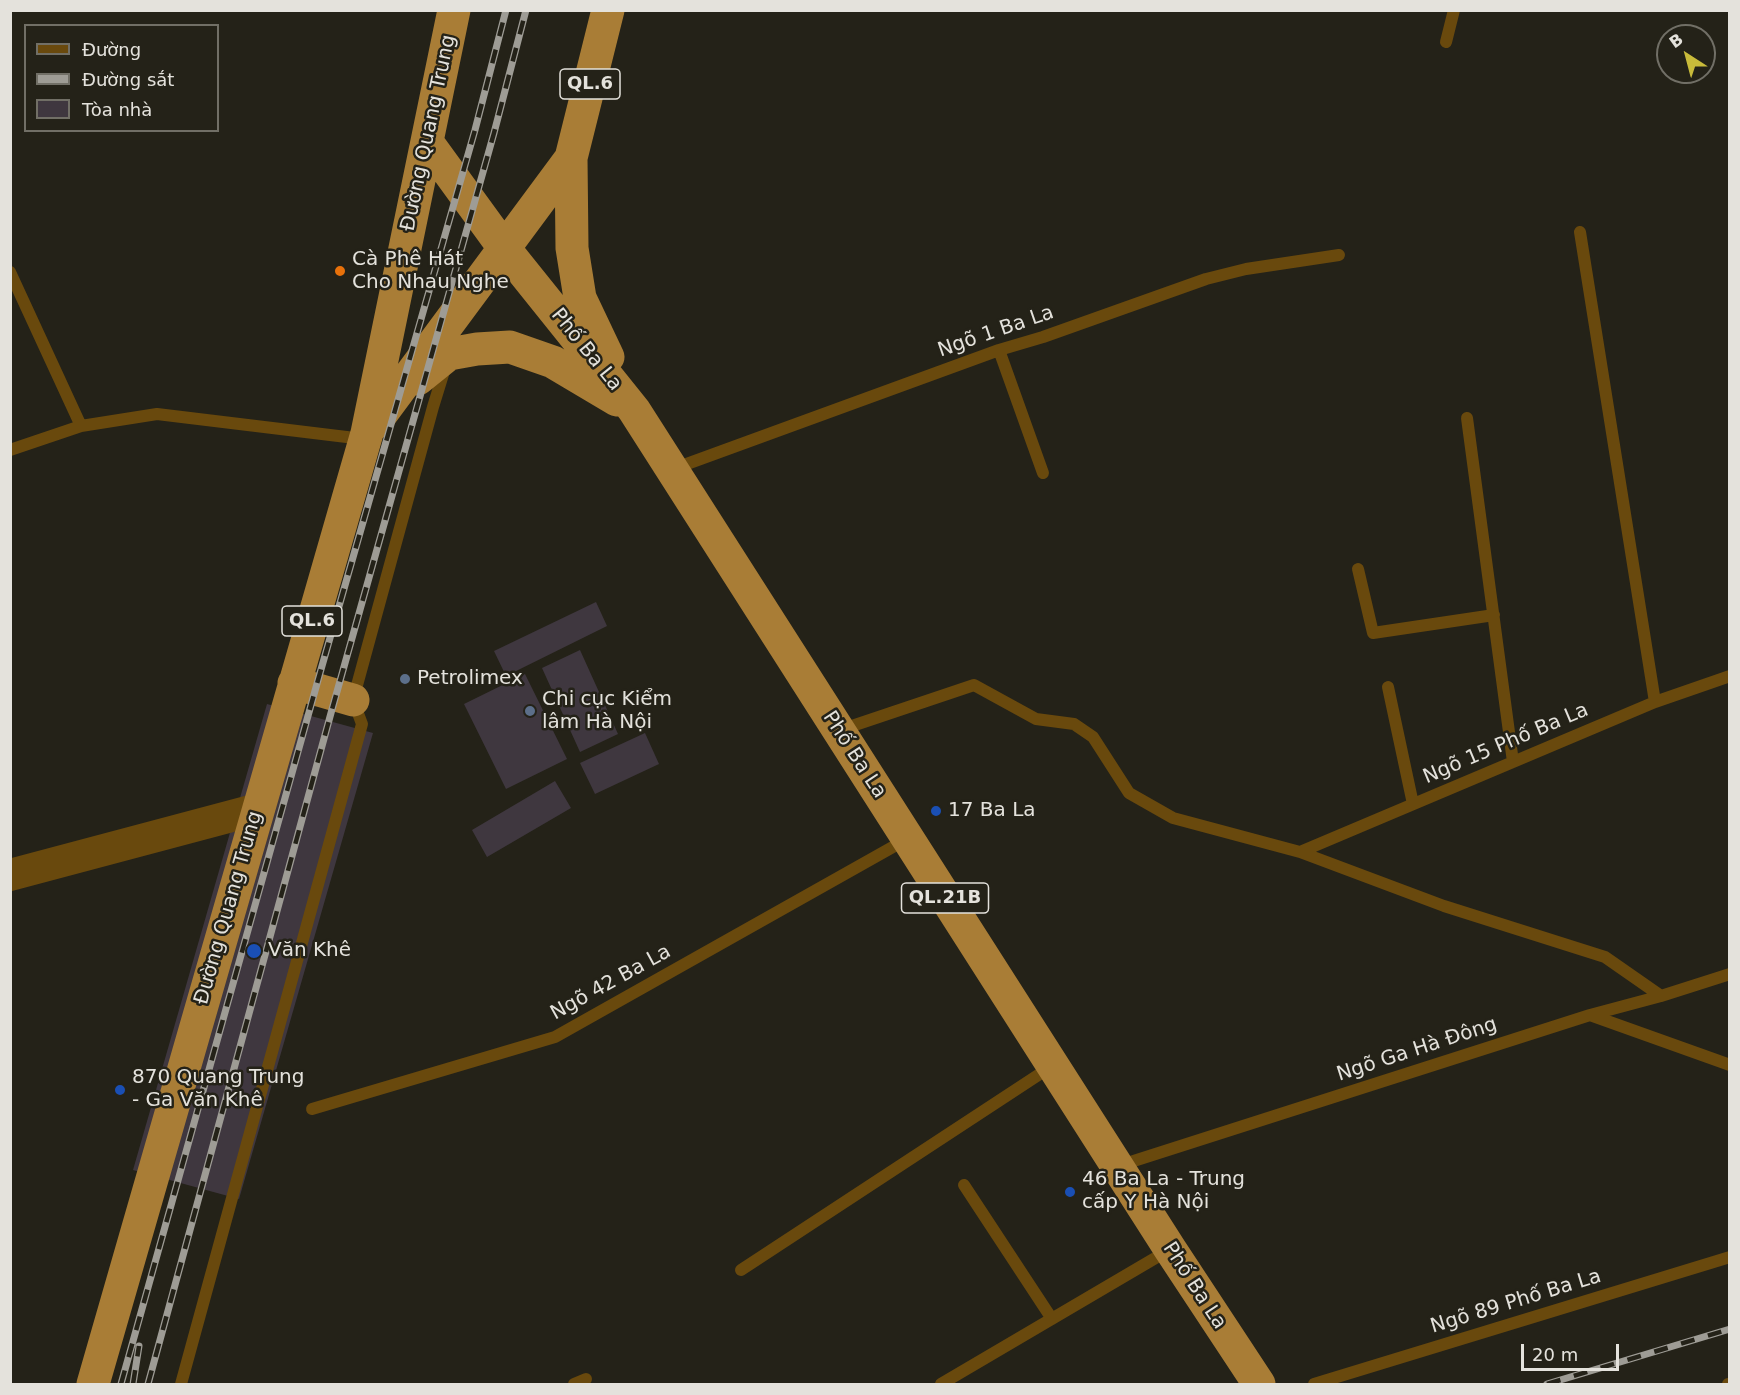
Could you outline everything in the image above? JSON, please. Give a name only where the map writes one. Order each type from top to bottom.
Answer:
[{"type":"highway","name":"Đường Quang Trung","points":[[93,1384],[366,436],[454,10]]},
{"type":"highway","name":"Đường Quang Trung","points":[[366,436],[571,158],[608,10]]},
{"type":"highway","name":"Phố Ba La","points":[[427,142],[504,248],[634,410],[1258,1384]]},
{"type":"highway","points":[[571,158],[572,248],[580,298],[634,410]]},
{"type":"highway","points":[[366,436],[417,380],[449,354],[477,349],[510,347],[553,362],[634,410]]},
{"type":"highway","points":[[294,683],[353,700]]},
{"type":"street","points":[[10,875],[258,809]]},
{"type":"lane","points":[[1446,42],[1454,10]]},
{"type":"lane","points":[[1580,232],[1655,702]]},
{"type":"lane","name":"Ngõ 1 Ba La","points":[[672,469],[999,350],[1043,337],[1206,279],[1246,268],[1339,255]]},
{"type":"lane","points":[[10,272],[81,426]]},
{"type":"lane","points":[[999,350],[1043,473]]},
{"type":"lane","points":[[181,1384],[362,724],[353,700],[449,354]]},
{"type":"lane","points":[[10,450],[81,426],[157,414],[366,436]]},
{"type":"lane","points":[[1467,418],[1513,762]]},
{"type":"lane","points":[[1359,570],[1373,633],[1494,615]]},
{"type":"lane","name":"Ngõ 15 Phố Ba La","points":[[1300,852],[1655,702],[1730,676]]},
{"type":"lane","points":[[838,730],[974,685],[1036,719],[1074,724],[1093,737],[1129,793],[1173,818],[1300,852],[1444,906],[1605,957],[1660,996]]},
{"type":"lane","points":[[1388,687],[1413,804]]},
{"type":"lane","name":"Ngõ 42 Ba La","points":[[312,1108],[555,1037],[908,838]]},
{"type":"lane","name":"Ngõ Ga Hà Đông","points":[[1117,1166],[1590,1015],[1730,974]]},
{"type":"lane","points":[[1590,1015],[1730,1065]]},
{"type":"lane","points":[[741,1270],[1053,1065]]},
{"type":"lane","points":[[964,1185],[1052,1319]]},
{"type":"lane","points":[[941,1384],[1170,1249]]},
{"type":"lane","name":"Ngõ 89 Phố Ba La","points":[[1314,1384],[1730,1257]]},
{"type":"lane","points":[[573,1384],[586,1379]]},
{"type":"building","points":[[596,602],[607,626],[506,676],[494,651]]},
{"type":"building","points":[[580,650],[618,734],[580,752],[542,668]]},
{"type":"building","points":[[525,674],[567,759],[506,789],[464,704]]},
{"type":"building","points":[[267,704],[373,733],[239,1199],[133,1170]]},
{"type":"building","points":[[645,733],[659,764],[595,794],[580,763]]},
{"type":"building","points":[[555,781],[571,808],[487,857],[472,830]]},
{"type":"railway","points":[[121,1384],[475,130],[506,10]]},
{"type":"railway","points":[[148,1384],[526,10]]},
{"type":"railway","points":[[1547,1384],[1730,1329]]},
{"type":"railway","points":[[133,1384],[139,1346]]},
{"type":"place","name":"Cà Phê Hát Cho Nhau Nghe","points":[[340,271]]},
{"type":"place","name":"Petrolimex","points":[[405,679]]},
{"type":"place","name":"Chi cục Kiểm lâm Hà Nội","points":[[530,711]]},
{"type":"place","name":"17 Ba La","points":[[936,811]]},
{"type":"place","name":"Văn Khê","points":[[254,951]]},
{"type":"place","name":"870 Quang Trung - Ga Văn Khê","points":[[120,1090]]},
{"type":"place","name":"46 Ba La - Trung cấp Y Hà Nội","points":[[1070,1192]]}]
